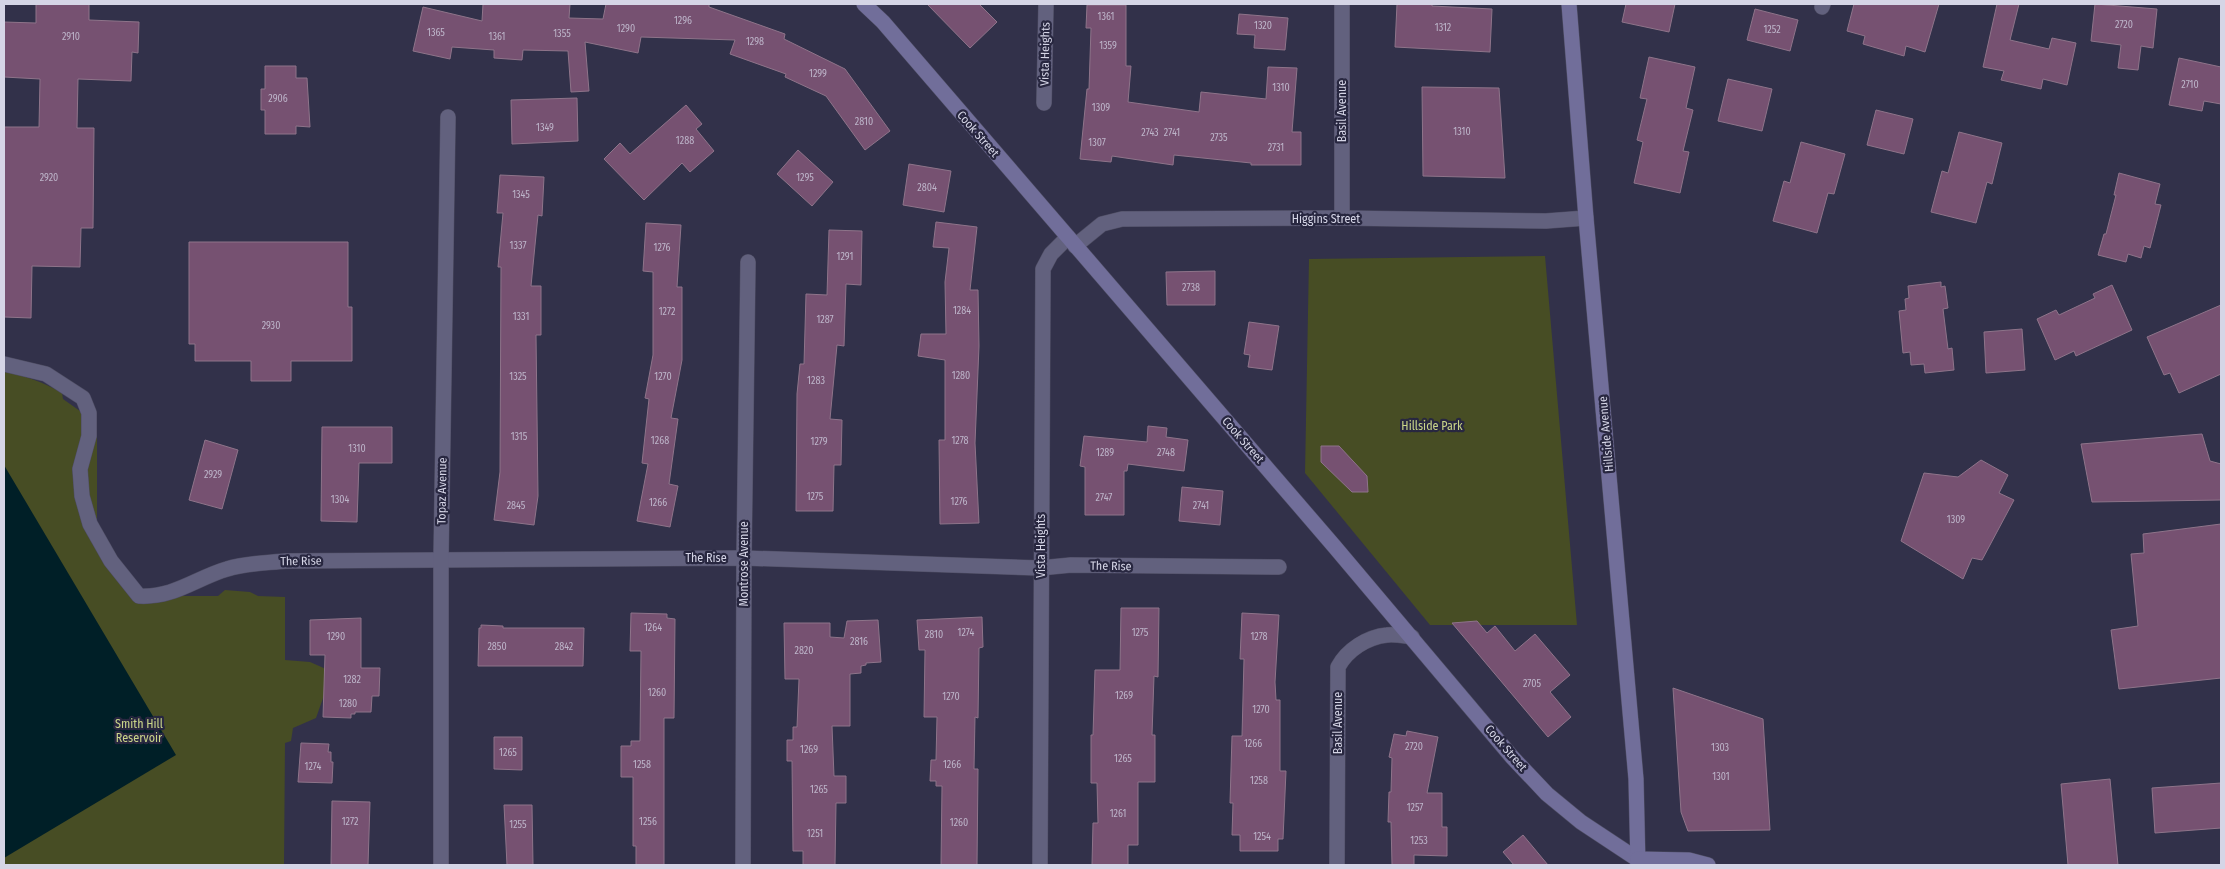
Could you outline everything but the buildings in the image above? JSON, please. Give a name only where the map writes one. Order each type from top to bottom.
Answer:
[{"type":"main road","name":"Cook Street","points":[[864,4],[884,22],[1512,756],[1547,794],[1581,822],[1641,863]]},
{"type":"main road","points":[[880,4],[884,22]]},
{"type":"main road","name":"Hillside Avenue","points":[[1569,4],[1635,770],[1641,863]]},
{"type":"main road","points":[[1641,863],[1689,860],[1708,865]]},
{"type":"street","name":"Vista Heights","points":[[1044,103],[1046,4]]},
{"type":"street","name":"Basil Avenue","points":[[1342,4],[1342,218]]},
{"type":"street","name":"Topaz Avenue","points":[[441,865],[441,559],[448,117]]},
{"type":"street","name":"Higgins Street","points":[[1071,241],[1102,224],[1122,219],[1342,218],[1546,222],[1586,218]]},
{"type":"street","name":"Vista Heights","points":[[1040,865],[1043,269],[1050,254],[1071,241]]},
{"type":"street","name":"Montrose Avenue","points":[[743,865],[744,558],[748,262]]},
{"type":"street","name":"The Rise","points":[[4,364],[46,374],[83,398],[89,413],[89,436],[80,469],[82,496],[90,524],[111,561],[139,596],[155,597],[174,592],[228,568],[286,561],[744,558],[1040,568],[1071,565],[1280,567]]},
{"type":"street","name":"Basil Avenue","points":[[1337,865],[1338,668],[1344,656],[1371,639],[1388,634],[1412,637]]},
{"type":"green space","name":"Hillside Park","points":[[1545,256],[1577,625],[1430,625],[1305,473],[1309,259]]},
{"type":"green space","name":"Smith Hill Reservoir","points":[[4,371],[55,389],[62,393],[63,399],[97,423],[97,533],[134,596],[218,596],[225,590],[250,592],[258,596],[285,597],[285,660],[310,662],[326,669],[327,687],[316,718],[293,728],[291,741],[285,743],[284,865],[4,865]]},
{"type":"water","name":"Smith Hill Reservoir","points":[[4,465],[176,755],[4,858]]}]
